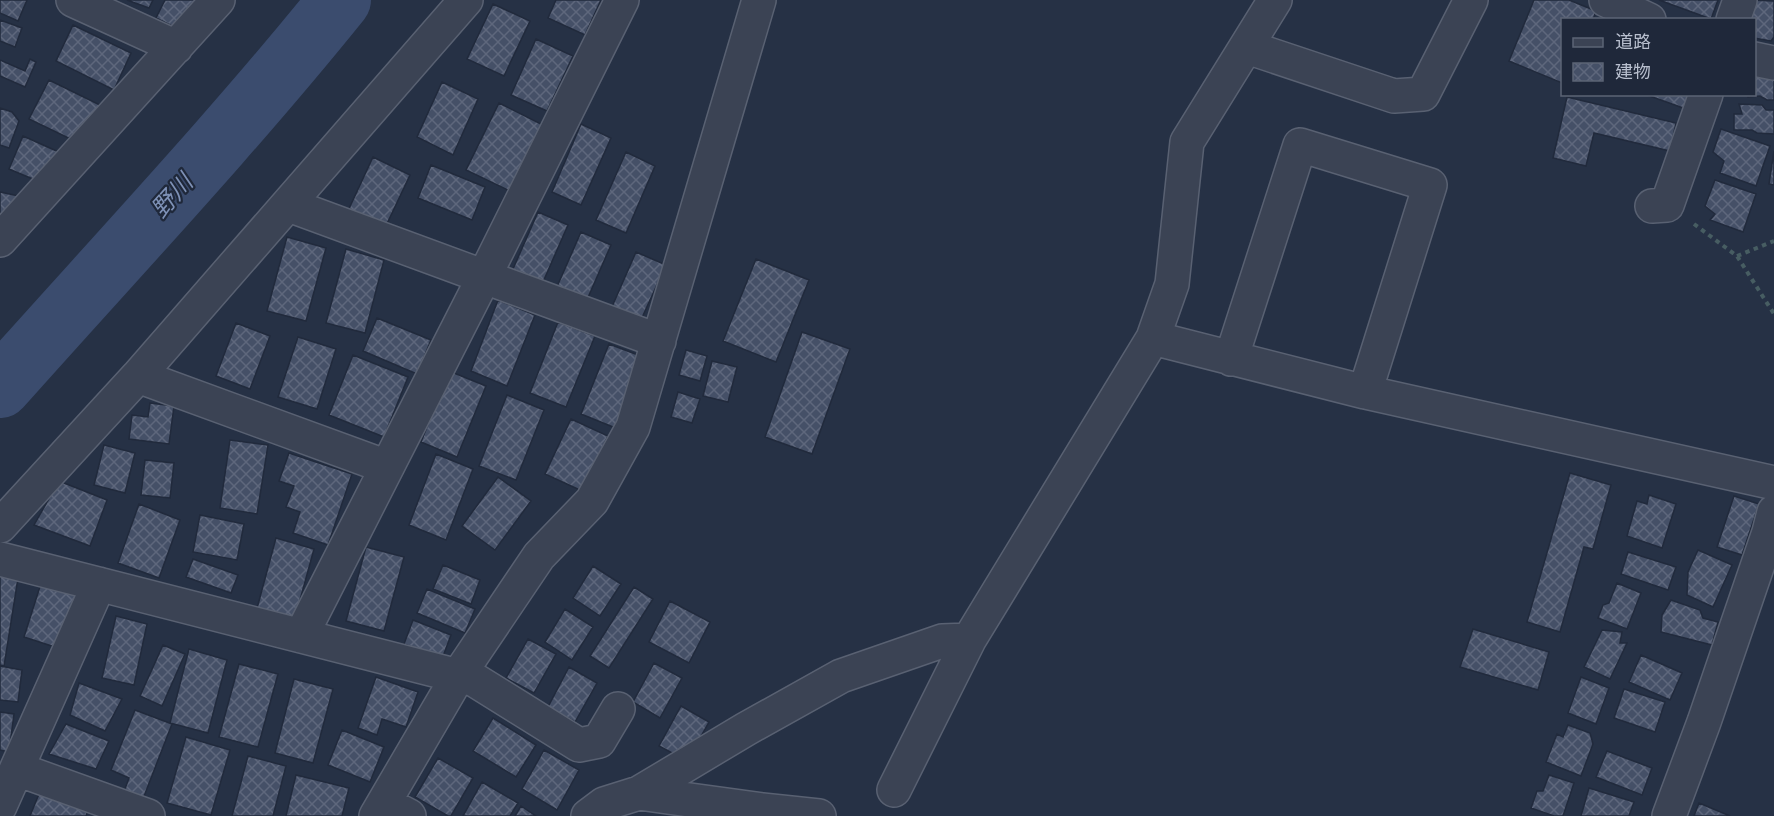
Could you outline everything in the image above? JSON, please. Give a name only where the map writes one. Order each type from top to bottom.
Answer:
[{"type":"street","points":[[73,0],[176,47]]},
{"type":"street","points":[[0,240],[219,0]]},
{"type":"street","points":[[0,526],[138,376],[466,0]]},
{"type":"street","points":[[301,636],[622,0]]},
{"type":"street","points":[[390,812],[458,676],[539,556],[592,501],[633,427],[759,0]]},
{"type":"street","points":[[894,790],[969,640],[1153,338],[1173,284],[1187,142],[1275,0]]},
{"type":"street","points":[[1247,47],[1394,96],[1423,94],[1471,0]]},
{"type":"street","points":[[1606,0],[1645,18]]},
{"type":"street","points":[[1734,18],[1740,0]]},
{"type":"street","points":[[1756,59],[1774,63]]},
{"type":"street","points":[[1660,205],[1705,96]]},
{"type":"street","points":[[1231,359],[1300,145],[1430,185],[1365,392]]},
{"type":"street","points":[[289,205],[659,341]]},
{"type":"street","points":[[1153,338],[1365,392],[1774,483]]},
{"type":"street","points":[[138,376],[387,467]]},
{"type":"street","points":[[1669,816],[1772,526]]},
{"type":"street","points":[[0,559],[473,678],[579,745],[598,741],[618,710]]},
{"type":"street","points":[[0,806],[99,584]]},
{"type":"street","points":[[588,816],[604,804],[639,793],[841,676],[942,641],[969,640]]},
{"type":"street","points":[[17,769],[147,816]]},
{"type":"street","points":[[639,793],[819,816]]},
{"type":"path","points":[[1660,205],[1737,256],[1774,314]]},
{"type":"path","points":[[1737,256],[1774,241]]},
{"type":"building","points":[[0,0],[27,0],[18,21],[0,13]]},
{"type":"building","points":[[127,0],[153,0],[149,8]]},
{"type":"building","points":[[165,0],[198,0],[182,31],[156,18]]},
{"type":"building","points":[[556,0],[601,0],[585,35],[548,18]]},
{"type":"building","points":[[1534,0],[1569,0],[1596,11],[1594,18],[1561,18],[1561,83],[1509,61]]},
{"type":"building","points":[[1659,0],[1718,0],[1711,18]]},
{"type":"building","points":[[1750,0],[1774,1],[1774,37],[1771,41],[1756,38],[1756,18],[1746,18]]},
{"type":"building","points":[[493,4],[530,21],[504,76],[467,59]]},
{"type":"building","points":[[0,20],[22,28],[15,47],[0,41]]},
{"type":"building","points":[[73,25],[131,53],[114,90],[56,61]]},
{"type":"building","points":[[536,39],[573,56],[547,111],[511,95]]},
{"type":"building","points":[[30,59],[36,62],[25,87],[0,76],[0,60],[25,71]]},
{"type":"building","points":[[1756,72],[1774,76],[1774,100],[1767,100],[1760,96],[1748,97],[1756,96]]},
{"type":"building","points":[[49,80],[102,106],[83,145],[29,119]]},
{"type":"building","points":[[442,82],[478,99],[453,155],[417,137]]},
{"type":"building","points":[[1650,96],[1690,96],[1686,109]]},
{"type":"building","points":[[1567,97],[1676,123],[1670,151],[1594,133],[1586,166],[1553,158]]},
{"type":"building","points":[[499,103],[545,126],[512,192],[466,170]]},
{"type":"building","points":[[1739,104],[1762,105],[1766,110],[1774,110],[1774,134],[1734,130],[1734,114],[1742,114]]},
{"type":"building","points":[[0,108],[12,112],[19,121],[9,148],[0,145]]},
{"type":"building","points":[[581,124],[611,138],[581,205],[552,192]]},
{"type":"building","points":[[1721,129],[1770,146],[1756,186],[1720,173],[1724,161],[1713,152]]},
{"type":"building","points":[[23,136],[61,153],[47,185],[9,169]]},
{"type":"building","points":[[1774,151],[1774,185],[1769,184]]},
{"type":"building","points":[[626,152],[655,166],[626,233],[596,220]]},
{"type":"building","points":[[373,157],[410,175],[384,230],[347,213]]},
{"type":"building","points":[[431,165],[485,187],[472,220],[418,198]]},
{"type":"building","points":[[1715,180],[1756,194],[1743,232],[1710,220],[1715,214],[1705,206]]},
{"type":"building","points":[[0,192],[28,198],[0,234]]},
{"type":"building","points":[[538,212],[568,225],[543,282],[513,269]]},
{"type":"building","points":[[581,232],[611,245],[586,302],[556,289]]},
{"type":"building","points":[[287,237],[326,248],[306,321],[267,311]]},
{"type":"building","points":[[346,249],[384,260],[365,333],[326,323]]},
{"type":"building","points":[[636,252],[666,265],[640,322],[611,309]]},
{"type":"building","points":[[756,259],[809,280],[776,362],[723,341]]},
{"type":"building","points":[[498,300],[535,315],[507,386],[471,371]]},
{"type":"building","points":[[377,318],[431,340],[417,374],[363,351]]},
{"type":"building","points":[[558,322],[595,336],[566,407],[530,393]]},
{"type":"building","points":[[236,323],[270,336],[250,389],[216,376]]},
{"type":"building","points":[[802,332],[850,349],[812,454],[765,437]]},
{"type":"building","points":[[298,337],[336,349],[317,409],[278,397]]},
{"type":"building","points":[[609,344],[646,358],[618,429],[581,414]]},
{"type":"building","points":[[686,350],[707,356],[700,381],[679,375]]},
{"type":"building","points":[[353,355],[408,377],[384,437],[329,415]]},
{"type":"building","points":[[712,361],[737,367],[728,402],[703,396]]},
{"type":"building","points":[[449,371],[486,386],[457,457],[421,442]]},
{"type":"building","points":[[678,392],[700,399],[692,423],[671,417]]},
{"type":"building","points":[[507,395],[544,410],[516,480],[479,466]]},
{"type":"building","points":[[150,403],[174,406],[169,444],[129,439],[132,415],[148,417]]},
{"type":"building","points":[[571,419],[608,436],[582,491],[545,474]]},
{"type":"building","points":[[230,440],[268,445],[257,514],[220,508]]},
{"type":"building","points":[[104,445],[135,453],[125,493],[94,485]]},
{"type":"building","points":[[289,453],[352,474],[328,545],[293,533],[300,512],[286,507],[294,486],[279,481]]},
{"type":"building","points":[[436,454],[473,469],[446,540],[409,525]]},
{"type":"building","points":[[145,460],[174,463],[170,498],[141,495]]},
{"type":"building","points":[[1570,473],[1611,485],[1593,549],[1584,547],[1560,632],[1527,622]]},
{"type":"building","points":[[498,477],[531,501],[495,550],[462,526]]},
{"type":"building","points":[[59,481],[107,500],[90,546],[34,525]]},
{"type":"building","points":[[1649,495],[1676,504],[1662,548],[1627,536],[1637,501],[1647,504]]},
{"type":"building","points":[[1734,496],[1759,504],[1742,555],[1717,547]]},
{"type":"building","points":[[139,504],[180,520],[159,578],[118,563]]},
{"type":"building","points":[[200,515],[244,524],[237,560],[193,552]]},
{"type":"building","points":[[276,538],[314,549],[294,622],[256,612]]},
{"type":"building","points":[[366,547],[404,557],[384,631],[346,621]]},
{"type":"building","points":[[1698,550],[1732,565],[1713,607],[1687,595],[1688,572]]},
{"type":"building","points":[[1628,552],[1676,567],[1668,590],[1621,574]]},
{"type":"building","points":[[193,559],[238,575],[231,593],[186,577]]},
{"type":"building","points":[[443,565],[480,580],[471,604],[433,589]]},
{"type":"building","points":[[593,566],[621,584],[600,616],[573,598]]},
{"type":"building","points":[[0,575],[18,578],[4,666],[0,665]]},
{"type":"building","points":[[43,577],[80,589],[61,649],[24,637]]},
{"type":"building","points":[[1617,583],[1641,593],[1627,629],[1598,618],[1603,605],[1609,603]]},
{"type":"building","points":[[634,587],[653,599],[609,668],[590,656]]},
{"type":"building","points":[[427,589],[475,609],[465,633],[417,613]]},
{"type":"building","points":[[1671,600],[1700,610],[1703,618],[1718,622],[1712,645],[1661,632],[1662,615]]},
{"type":"building","points":[[670,601],[710,622],[689,663],[649,642]]},
{"type":"building","points":[[565,609],[593,627],[572,660],[545,642]]},
{"type":"building","points":[[116,616],[147,624],[134,685],[102,678]]},
{"type":"building","points":[[413,620],[451,635],[442,659],[404,644]]},
{"type":"building","points":[[1473,629],[1549,652],[1538,690],[1460,667]]},
{"type":"building","points":[[1602,630],[1622,632],[1620,643],[1627,643],[1610,679],[1584,667]]},
{"type":"building","points":[[528,639],[556,654],[534,693],[506,678]]},
{"type":"building","points":[[163,645],[185,654],[162,706],[140,696]]},
{"type":"building","points":[[189,649],[227,660],[208,733],[170,723]]},
{"type":"building","points":[[1641,655],[1682,673],[1670,700],[1629,682]]},
{"type":"building","points":[[654,663],[682,678],[660,718],[633,702]]},
{"type":"building","points":[[239,664],[278,674],[258,747],[219,737]]},
{"type":"building","points":[[0,666],[22,670],[18,702],[0,700]]},
{"type":"building","points":[[569,667],[597,683],[575,722],[548,707]]},
{"type":"building","points":[[376,677],[418,692],[406,727],[382,719],[377,735],[358,728]]},
{"type":"building","points":[[1581,677],[1609,688],[1596,724],[1568,713]]},
{"type":"building","points":[[294,679],[333,689],[313,763],[275,753]]},
{"type":"building","points":[[79,683],[122,699],[105,731],[70,715]]},
{"type":"building","points":[[1624,689],[1665,702],[1655,732],[1614,718]]},
{"type":"building","points":[[681,706],[709,722],[687,761],[659,746]]},
{"type":"building","points":[[135,710],[172,724],[141,804],[122,797],[129,778],[111,770]]},
{"type":"building","points":[[0,712],[14,714],[9,752],[0,750]]},
{"type":"building","points":[[493,718],[536,745],[516,777],[473,751]]},
{"type":"building","points":[[66,724],[109,741],[96,769],[49,754]]},
{"type":"building","points":[[1568,725],[1590,733],[1593,744],[1581,776],[1546,762],[1557,734],[1563,737]]},
{"type":"building","points":[[342,730],[384,747],[370,782],[328,765]]},
{"type":"building","points":[[186,737],[230,750],[211,815],[167,803]]},
{"type":"building","points":[[544,750],[579,770],[557,810],[522,789]]},
{"type":"building","points":[[1607,751],[1652,768],[1642,795],[1596,777]]},
{"type":"building","points":[[248,756],[286,766],[273,816],[232,816]]},
{"type":"building","points":[[438,758],[473,778],[451,816],[415,797]]},
{"type":"building","points":[[296,775],[349,788],[342,816],[286,816]]},
{"type":"building","points":[[1549,775],[1574,783],[1563,816],[1554,816],[1531,808],[1537,791],[1543,791]]},
{"type":"building","points":[[482,782],[518,803],[510,816],[463,816]]},
{"type":"building","points":[[1589,788],[1634,802],[1629,816],[1581,816]]},
{"type":"building","points":[[41,789],[89,808],[86,816],[30,816]]},
{"type":"building","points":[[1699,803],[1730,816],[1694,816]]},
{"type":"building","points":[[521,806],[536,816],[515,816]]},
{"type":"waterway","name":"野川","points":[[0,387],[215,148],[340,0]]}]
